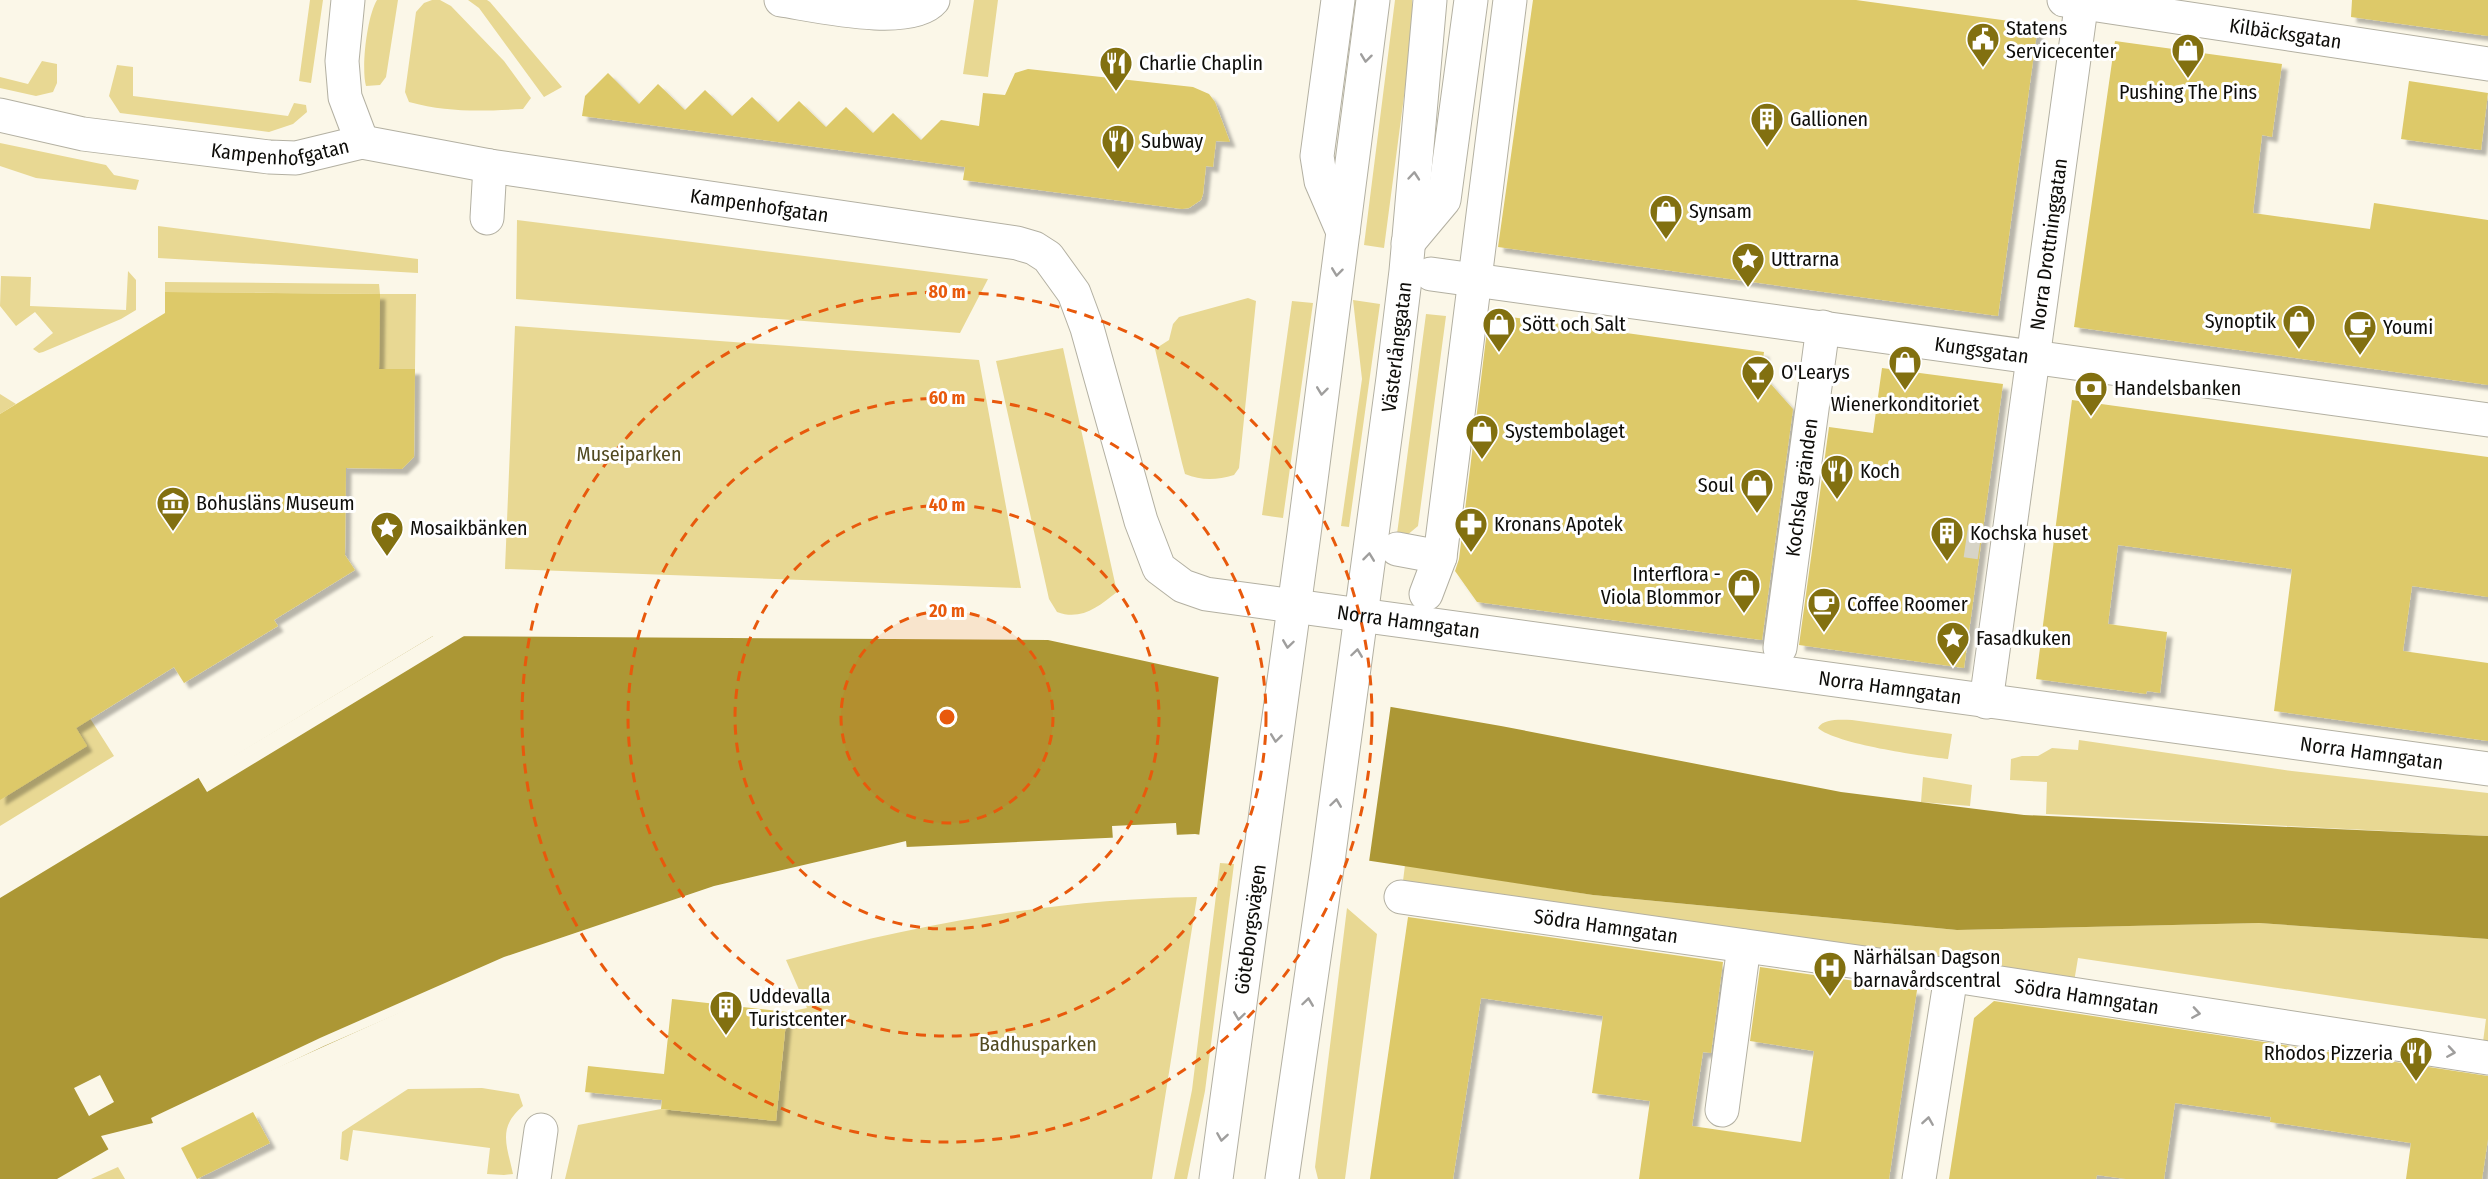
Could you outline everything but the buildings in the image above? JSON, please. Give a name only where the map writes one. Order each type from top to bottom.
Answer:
[{"type":"street","points":[[348,0],[342,61],[345,98],[362,142]]},
{"type":"street","points":[[781,0],[891,15],[911,12],[928,6],[933,0]]},
{"type":"street","points":[[1338,0],[1317,156],[1321,181],[1343,232]]},
{"type":"street","points":[[1293,607],[1373,0]]},
{"type":"street","name":"Västerlånggatan","points":[[1290,1129],[1362,615],[1408,243],[1430,0]]},
{"type":"street","points":[[1408,243],[1444,200],[1471,0]]},
{"type":"street","points":[[1426,594],[1440,557],[1510,0]]},
{"type":"street","name":"Kilbäcksgatan","points":[[2076,1],[2488,64]]},
{"type":"street","name":"Norra Drottninggatan","points":[[1986,702],[2035,356],[2076,1]]},
{"type":"street","name":"Kampenhofgatan","points":[[0,115],[118,139],[269,157],[296,158],[362,142],[490,166],[1017,243],[1034,248],[1048,257],[1062,275],[1081,311],[1141,521],[1159,567],[1183,586],[1206,594],[1293,607]]},
{"type":"street","points":[[487,218],[490,166]]},
{"type":"street","name":"Kungsgatan","points":[[1431,274],[2488,420]]},
{"type":"street","name":"Kochska gränden","points":[[1780,648],[1823,327]]},
{"type":"street","points":[[1397,549],[1440,557]]},
{"type":"street","name":"Norra Hamngatan","points":[[1293,607],[2488,769]]},
{"type":"street","name":"Göteborgsvägen","points":[[1216,1179],[1293,607]]},
{"type":"street","name":"Södra Hamngatan","points":[[1401,897],[1951,975],[2488,1058]]},
{"type":"street","points":[[1722,1110],[1744,946]]},
{"type":"street","points":[[1919,1179],[1951,975]]},
{"type":"street","points":[[1281,1179],[1290,1129]]},
{"type":"street","points":[[1290,1129],[1297,1179]]},
{"type":"street","points":[[534,1179],[541,1130]]},
{"type":"green space","points":[[310,0],[323,0],[311,83],[299,81]]},
{"type":"green space","points":[[377,0],[398,0],[386,77],[380,85],[366,86],[364,67],[366,42],[370,18]]},
{"type":"green space","points":[[440,0],[451,6],[504,61],[531,98],[523,109],[452,110],[409,102],[405,92],[416,12],[424,3]]},
{"type":"green space","points":[[468,0],[490,2],[562,87],[544,97],[479,8]]},
{"type":"green space","points":[[974,0],[998,0],[988,77],[963,74]]},
{"type":"green space","points":[[1395,0],[1412,0],[1413,28],[1384,248],[1364,245]]},
{"type":"green space","points":[[42,61],[57,64],[57,83],[53,92],[36,96],[0,88],[0,77],[28,84]]},
{"type":"green space","points":[[117,65],[133,67],[133,96],[288,116],[294,103],[306,105],[307,112],[293,124],[269,132],[120,113],[109,96]]},
{"type":"green space","points":[[0,143],[106,165],[114,175],[139,180],[136,190],[36,178],[0,166]]},
{"type":"green space","points":[[517,220],[988,279],[960,333],[516,299]]},
{"type":"green space","points":[[158,226],[418,259],[418,273],[158,258]]},
{"type":"green space","points":[[128,271],[136,280],[136,310],[121,319],[43,352],[39,353],[33,349],[53,333],[35,312],[16,326],[0,306],[1,276],[31,277],[30,306],[126,310]]},
{"type":"green space","points":[[165,282],[379,284],[380,294],[416,294],[415,369],[379,369],[379,294],[165,292]]},
{"type":"green space","points":[[1248,298],[1256,301],[1239,468],[1234,475],[1222,478],[1203,479],[1185,474],[1155,349],[1169,340],[1173,324],[1179,317]]},
{"type":"green space","points":[[1353,300],[1380,304],[1349,527],[1341,526],[1362,379]]},
{"type":"green space","points":[[1292,301],[1313,303],[1283,518],[1262,515]]},
{"type":"green space","points":[[1426,314],[1446,316],[1418,526],[1406,536],[1397,534]]},
{"type":"green space","name":"Museiparken","points":[[515,326],[979,360],[1021,588],[505,569]]},
{"type":"green space","points":[[1063,348],[1117,592],[1089,611],[1074,615],[1057,612],[1049,599],[996,361]]},
{"type":"green space","points":[[0,394],[16,404],[0,414]]},
{"type":"green space","points":[[86,712],[114,756],[0,826],[0,783],[71,721]]},
{"type":"green space","points":[[1852,720],[1952,734],[1948,759],[1860,744],[1828,734],[1818,728],[1828,721]]},
{"type":"green space","points":[[2079,740],[2292,771],[2488,793],[2488,836],[2046,814],[2047,782],[2010,780],[2011,759],[2038,756],[2052,748],[2078,750]]},
{"type":"green space","points":[[1923,777],[1972,785],[1970,806],[1921,802]]},
{"type":"green space","points":[[1220,863],[1234,864],[1205,1091],[1187,1179],[1174,1179],[1192,1090]]},
{"type":"green space","points":[[1405,865],[1593,895],[1957,930],[2259,923],[2488,939],[2488,1058],[2481,1057],[2486,1019],[2078,958],[2072,994],[1401,897]]},
{"type":"green space","name":"Badhusparken","points":[[1197,897],[1152,1179],[565,1179],[578,1125],[661,1109],[776,1121],[787,1012],[807,1008],[786,960],[887,935],[990,915],[1093,902]]},
{"type":"green space","points":[[1347,908],[1377,934],[1345,1179],[1318,1179],[1315,1167]]},
{"type":"green space","points":[[482,1088],[519,1094],[523,1106],[510,1122],[506,1137],[513,1174],[487,1174],[490,1148],[353,1130],[348,1161],[340,1159],[342,1132],[408,1089]]},
{"type":"green space","points":[[118,1167],[125,1179],[91,1179]]},
{"type":"shaded area","points":[[433,636],[1048,640],[1218,677],[1501,726],[1841,792],[2024,815],[2488,836],[2488,939],[2259,923],[1957,930],[1593,895],[1195,834],[906,847],[717,892],[509,963],[154,1123],[57,1179],[0,1179],[0,898]]},
{"type":"pier","points":[[433,636],[464,636],[207,792],[198,777]]},
{"type":"pier","points":[[1219,674],[1391,704],[1369,862],[1199,837]]},
{"type":"pier","points":[[1176,823],[1177,837],[1113,840],[1112,826]]},
{"type":"pier","points":[[906,841],[907,850],[718,894],[510,965],[324,1046],[155,1126],[110,1152],[101,1136],[153,1123],[151,1118],[320,1038],[504,957],[714,886]]},
{"type":"pier","points":[[100,1075],[114,1102],[89,1116],[74,1088]]},
{"type":"tunnel","points":[[1966,541],[1980,543]]},
{"type":"place","name":"Statens Servicecenter","points":[[1983,68]]},
{"type":"place","name":"Pushing The Pins","points":[[2188,79]]},
{"type":"place","name":"Charlie Chaplin","points":[[1116,92]]},
{"type":"place","name":"Gallionen","points":[[1767,148]]},
{"type":"place","name":"Subway","points":[[1118,170]]},
{"type":"place","name":"Synsam","points":[[1666,240]]},
{"type":"place","name":"Uttrarna","points":[[1748,288]]},
{"type":"place","name":"Synoptik","points":[[2299,350]]},
{"type":"place","name":"Sött och Salt","points":[[1499,353]]},
{"type":"place","name":"Youmi","points":[[2360,356]]},
{"type":"place","name":"Wienerkonditoriet","points":[[1905,391]]},
{"type":"place","name":"O'Learys","points":[[1758,401]]},
{"type":"place","name":"Handelsbanken","points":[[2091,417]]},
{"type":"place","name":"Systembolaget","points":[[1482,460]]},
{"type":"place","name":"Koch","points":[[1837,500]]},
{"type":"place","name":"Soul","points":[[1757,514]]},
{"type":"place","name":"Bohusläns Museum","points":[[173,532]]},
{"type":"place","name":"Kronans Apotek","points":[[1471,553]]},
{"type":"place","name":"Mosaikbänken","points":[[387,557]]},
{"type":"place","name":"Kochska huset","points":[[1947,562]]},
{"type":"place","name":"Interflora - Viola Blommor","points":[[1744,614]]},
{"type":"place","name":"Coffee Roomer","points":[[1824,633]]},
{"type":"place","name":"Fasadkuken","points":[[1953,667]]},
{"type":"place","name":"Närhälsan Dagson barnavårdscentral","points":[[1830,997]]},
{"type":"place","name":"Uddevalla Turistcenter","points":[[726,1036]]},
{"type":"place","name":"Rhodos Pizzeria","points":[[2416,1082]]}]
